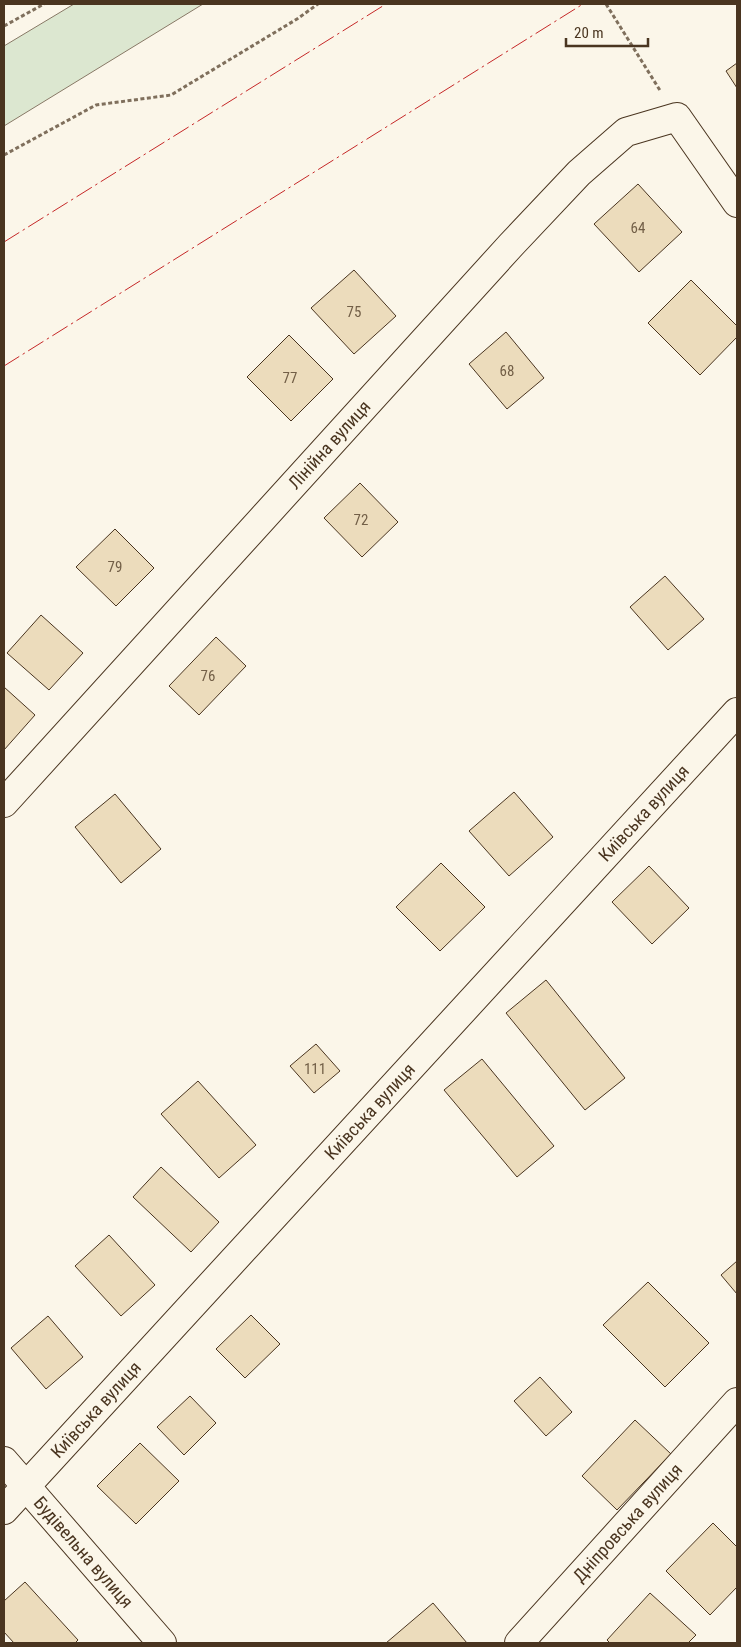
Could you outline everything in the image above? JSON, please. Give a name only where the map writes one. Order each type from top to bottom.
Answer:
[{"type":"street","points":[[677,118],[737,203]]},
{"type":"street","name":"Лінійна вулиця","points":[[4,803],[504,252],[579,173],[626,132],[677,118]]},
{"type":"street","name":"Київська вулиця","points":[[4,1510],[737,712]]},
{"type":"street","name":"Дніпровська вулиця","points":[[519,1643],[737,1402]]},
{"type":"street","name":"Будівельна вулиця","points":[[4,1461],[162,1643]]},
{"type":"path","points":[[4,26],[44,4]]},
{"type":"path","points":[[4,155],[96,105],[171,95],[318,4]]},
{"type":"path","points":[[606,4],[677,118]]},
{"type":"green space","points":[[74,4],[203,4],[4,126],[4,46]]},
{"type":"building","points":[[737,63],[737,88],[726,71]]},
{"type":"building","points":[[638,184],[682,232],[639,272],[594,224]]},
{"type":"building","points":[[354,270],[396,316],[354,354],[311,308]]},
{"type":"building","points":[[691,280],[737,326],[737,337],[700,375],[648,323]]},
{"type":"building","points":[[506,332],[544,378],[507,409],[469,364]]},
{"type":"building","points":[[289,335],[333,379],[291,421],[247,377]]},
{"type":"building","points":[[360,483],[398,522],[362,557],[324,518]]},
{"type":"building","points":[[115,529],[154,568],[116,606],[76,567]]},
{"type":"building","points":[[665,576],[704,619],[668,650],[630,607]]},
{"type":"building","points":[[41,615],[83,653],[49,690],[7,653]]},
{"type":"building","points":[[216,637],[246,666],[199,715],[169,686]]},
{"type":"building","points":[[4,687],[35,715],[4,750]]},
{"type":"building","points":[[514,792],[553,837],[509,876],[469,831]]},
{"type":"building","points":[[115,794],[161,849],[121,883],[75,827]]},
{"type":"building","points":[[441,863],[485,907],[440,951],[396,907]]},
{"type":"building","points":[[649,866],[689,908],[652,944],[612,902]]},
{"type":"building","points":[[546,980],[625,1078],[585,1110],[506,1013]]},
{"type":"building","points":[[316,1044],[340,1071],[314,1093],[290,1066]]},
{"type":"building","points":[[482,1059],[554,1146],[517,1177],[444,1090]]},
{"type":"building","points":[[198,1081],[256,1145],[219,1178],[161,1114]]},
{"type":"building","points":[[161,1167],[219,1222],[191,1252],[133,1197]]},
{"type":"building","points":[[109,1235],[155,1285],[121,1316],[75,1266]]},
{"type":"building","points":[[737,1261],[737,1294],[721,1275]]},
{"type":"building","points":[[648,1282],[709,1343],[665,1387],[603,1325]]},
{"type":"building","points":[[251,1315],[280,1344],[245,1378],[216,1349]]},
{"type":"building","points":[[48,1316],[83,1357],[46,1389],[11,1348]]},
{"type":"building","points":[[540,1377],[572,1412],[546,1436],[514,1401]]},
{"type":"building","points":[[190,1396],[216,1423],[184,1455],[157,1427]]},
{"type":"building","points":[[635,1420],[671,1454],[617,1510],[582,1476]]},
{"type":"building","points":[[140,1443],[179,1481],[136,1524],[97,1486]]},
{"type":"building","points":[[713,1523],[737,1547],[737,1587],[710,1615],[666,1571]]},
{"type":"building","points":[[25,1582],[78,1640],[75,1643],[14,1643],[4,1632],[4,1601]]},
{"type":"building","points":[[650,1593],[696,1635],[688,1643],[610,1643],[607,1640]]},
{"type":"building","points":[[433,1603],[467,1643],[386,1643]]},
{"type":"power","points":[[4,242],[386,4]]},
{"type":"power","points":[[4,366],[583,4]]}]
